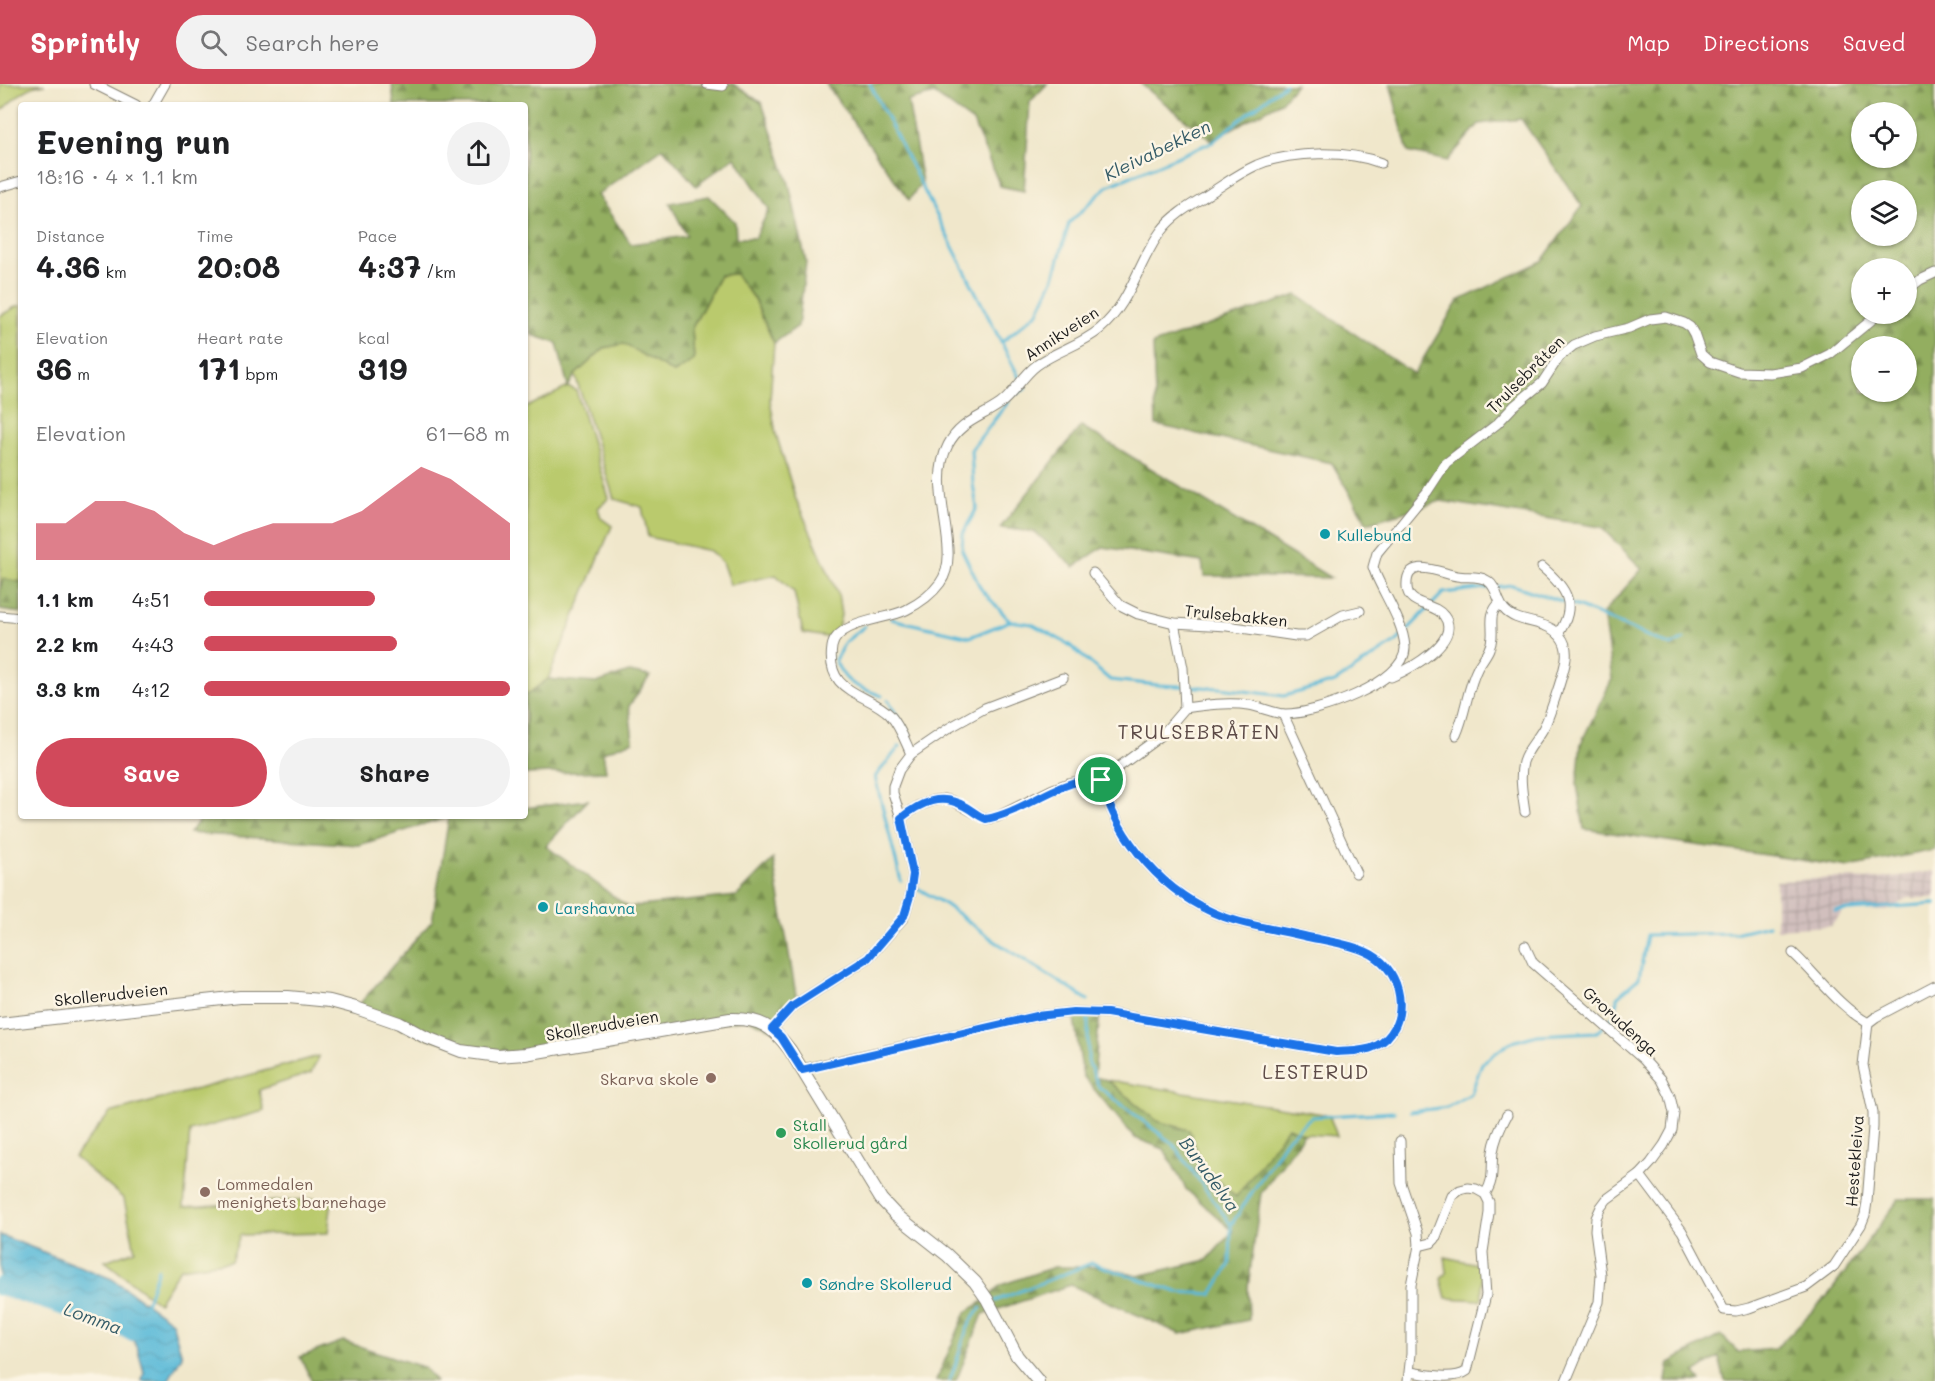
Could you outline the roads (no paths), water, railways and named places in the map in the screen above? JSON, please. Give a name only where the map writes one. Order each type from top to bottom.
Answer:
[{"type":"street","points":[[94,84],[130,102]]},
{"type":"street","points":[[155,102],[165,84]]},
{"type":"street","points":[[707,84],[723,86]]},
{"type":"street","name":"Annikveien","points":[[907,746],[889,714],[856,696],[841,684],[832,665],[832,645],[840,633],[852,626],[907,610],[940,583],[948,566],[940,494],[941,471],[946,449],[954,434],[966,423],[1002,402],[1036,365],[1087,338],[1110,320],[1127,296],[1155,240],[1164,227],[1179,213],[1241,174],[1258,165],[1279,159],[1329,153],[1364,156],[1381,163]]},
{"type":"street","points":[[0,187],[18,183]]},
{"type":"street","points":[[1917,282],[1935,273]]},
{"type":"street","name":"Trulsebråten","points":[[1386,679],[1394,672],[1406,650],[1402,631],[1373,567],[1377,553],[1427,492],[1446,463],[1497,424],[1514,406],[1542,383],[1559,357],[1574,345],[1650,319],[1666,317],[1690,327],[1701,354],[1710,362],[1739,372],[1770,373],[1802,368],[1830,354],[1867,324]]},
{"type":"street","name":"Trulsebråten","points":[[1185,708],[1234,703],[1252,705],[1283,714],[1304,712],[1330,705],[1413,668],[1425,660],[1443,639],[1447,630],[1447,622],[1438,610],[1413,600],[1409,594],[1408,579],[1414,570],[1424,567],[1484,580],[1492,586],[1505,610],[1558,634]]},
{"type":"street","points":[[1525,812],[1522,788],[1523,762],[1545,726],[1566,659],[1564,643],[1558,634],[1569,614],[1568,604],[1560,586],[1542,567]]},
{"type":"street","name":"Trulsebakken","points":[[1093,573],[1111,598],[1120,605],[1138,614],[1174,623],[1227,626],[1306,636],[1343,615],[1360,611]]},
{"type":"street","points":[[1456,735],[1477,669],[1489,650],[1492,637],[1491,619],[1494,608],[1500,603]]},
{"type":"street","points":[[0,616],[18,618]]},
{"type":"street","name":"Trulsebakken","points":[[1174,623],[1183,668],[1185,708]]},
{"type":"street","points":[[1038,1381],[1017,1356],[987,1299],[975,1282],[947,1255],[895,1214],[881,1198],[781,1037],[772,1029],[793,1006],[868,958],[899,924],[906,911],[912,885],[911,866],[901,818],[892,792],[907,746],[949,728],[985,708],[1063,678]]},
{"type":"street","points":[[901,818],[918,806],[945,799],[967,807],[986,819],[997,817],[1069,783],[1101,780],[1162,735],[1185,708]]},
{"type":"street","points":[[1283,714],[1356,873]]},
{"type":"street","points":[[802,1070],[1037,1016],[1073,1012],[1107,1013],[1155,1020],[1336,1052],[1362,1050],[1376,1046],[1391,1034],[1398,1018],[1401,1000],[1392,975],[1376,956],[1346,945],[1224,917],[1184,897],[1157,874],[1131,846],[1113,816],[1101,780]]},
{"type":"street","name":"Grorudenga","points":[[1525,946],[1533,963],[1644,1059],[1662,1080],[1670,1096],[1674,1113],[1672,1130],[1664,1145],[1640,1175],[1607,1199],[1596,1218],[1595,1230],[1601,1275],[1599,1302],[1566,1381]]},
{"type":"street","points":[[1793,953],[1811,969],[1843,1007],[1868,1023],[1935,986]]},
{"type":"street","name":"Skollerudveien","points":[[0,1024],[178,1003],[264,996],[315,999],[356,1008],[399,1023],[425,1037],[461,1051],[489,1056],[525,1054],[730,1019],[758,1021],[772,1029]]},
{"type":"street","name":"Hestekleiva","points":[[1640,1175],[1682,1231],[1724,1310],[1736,1311],[1784,1296],[1822,1277],[1834,1266],[1865,1215],[1873,1112],[1863,1065],[1868,1023]]},
{"type":"street","points":[[1485,1194],[1491,1186],[1493,1177],[1493,1152],[1496,1138],[1507,1114]]},
{"type":"street","points":[[1400,1141],[1401,1184],[1418,1233],[1419,1246],[1411,1286],[1409,1377],[1459,1376],[1467,1371],[1486,1295],[1483,1252],[1489,1202],[1485,1194],[1468,1188],[1452,1196],[1435,1239],[1431,1243],[1419,1246]]},
{"type":"water","points":[[0,1235],[112,1279],[172,1322],[182,1356],[168,1381],[142,1381],[144,1372],[129,1331],[59,1296],[0,1284]]},
{"type":"waterway","points":[[870,84],[1025,389],[1015,394]]},
{"type":"waterway","name":"Kleivabekken","points":[[1002,342],[1038,312],[1054,277],[1069,223],[1108,186],[1212,142],[1285,84]]},
{"type":"waterway","points":[[1009,401],[971,450],[977,508],[963,533],[962,550],[981,589],[1010,621],[1032,624],[1068,644],[1110,680],[1220,688],[1284,696],[1335,682],[1397,641],[1443,593],[1512,585],[1582,608],[1671,646],[1684,639]]},
{"type":"waterway","name":"Burudelva","points":[[891,619],[970,637],[1010,621]]},
{"type":"waterway","name":"Burudelva","points":[[865,626],[845,642],[835,660],[843,675],[853,684],[882,696]]},
{"type":"waterway","name":"Burudelva","points":[[888,700],[908,735],[907,739]]},
{"type":"waterway","name":"Burudelva","points":[[900,746],[875,777],[901,881]]},
{"type":"waterway","name":"Burudelva","points":[[914,886],[946,905],[996,942],[1088,1000]]},
{"type":"waterway","points":[[1835,911],[1935,904]]},
{"type":"waterway","points":[[1410,1112],[1447,1107],[1471,1094],[1482,1063],[1509,1043],[1537,1035],[1597,1032],[1616,1014],[1617,997],[1639,978],[1647,935],[1735,933],[1768,925]]},
{"type":"waterway","name":"Burudelva","points":[[995,1301],[1092,1263],[1177,1292],[1212,1294],[1230,1264],[1231,1225],[1173,1144],[1099,1087],[1088,1061],[1088,1017]]},
{"type":"waterway","points":[[1231,1225],[1285,1141],[1311,1117],[1394,1112]]},
{"type":"waterway","points":[[145,1307],[158,1269]]},
{"type":"waterway","name":"Lomma","points":[[0,1286],[120,1325],[131,1332]]},
{"type":"waterway","name":"Burudelva","points":[[949,1381],[966,1333],[981,1308]]},
{"type":"place","name":"Kullebund","points":[[1325,534]]},
{"type":"place","name":"Larshavna","points":[[543,907]]},
{"type":"place","name":"Skarva skole","points":[[711,1078]]},
{"type":"place","name":"Stall Skollerud gård","points":[[781,1133]]},
{"type":"place","name":"Lommedalen menighets barnehage","points":[[205,1192]]},
{"type":"place","name":"Søndre Skollerud","points":[[807,1283]]},
{"type":"district","name":"TRULSEBRÅTEN","points":[[1199,731]]},
{"type":"district","name":"LESTERUD","points":[[1316,1071]]}]
